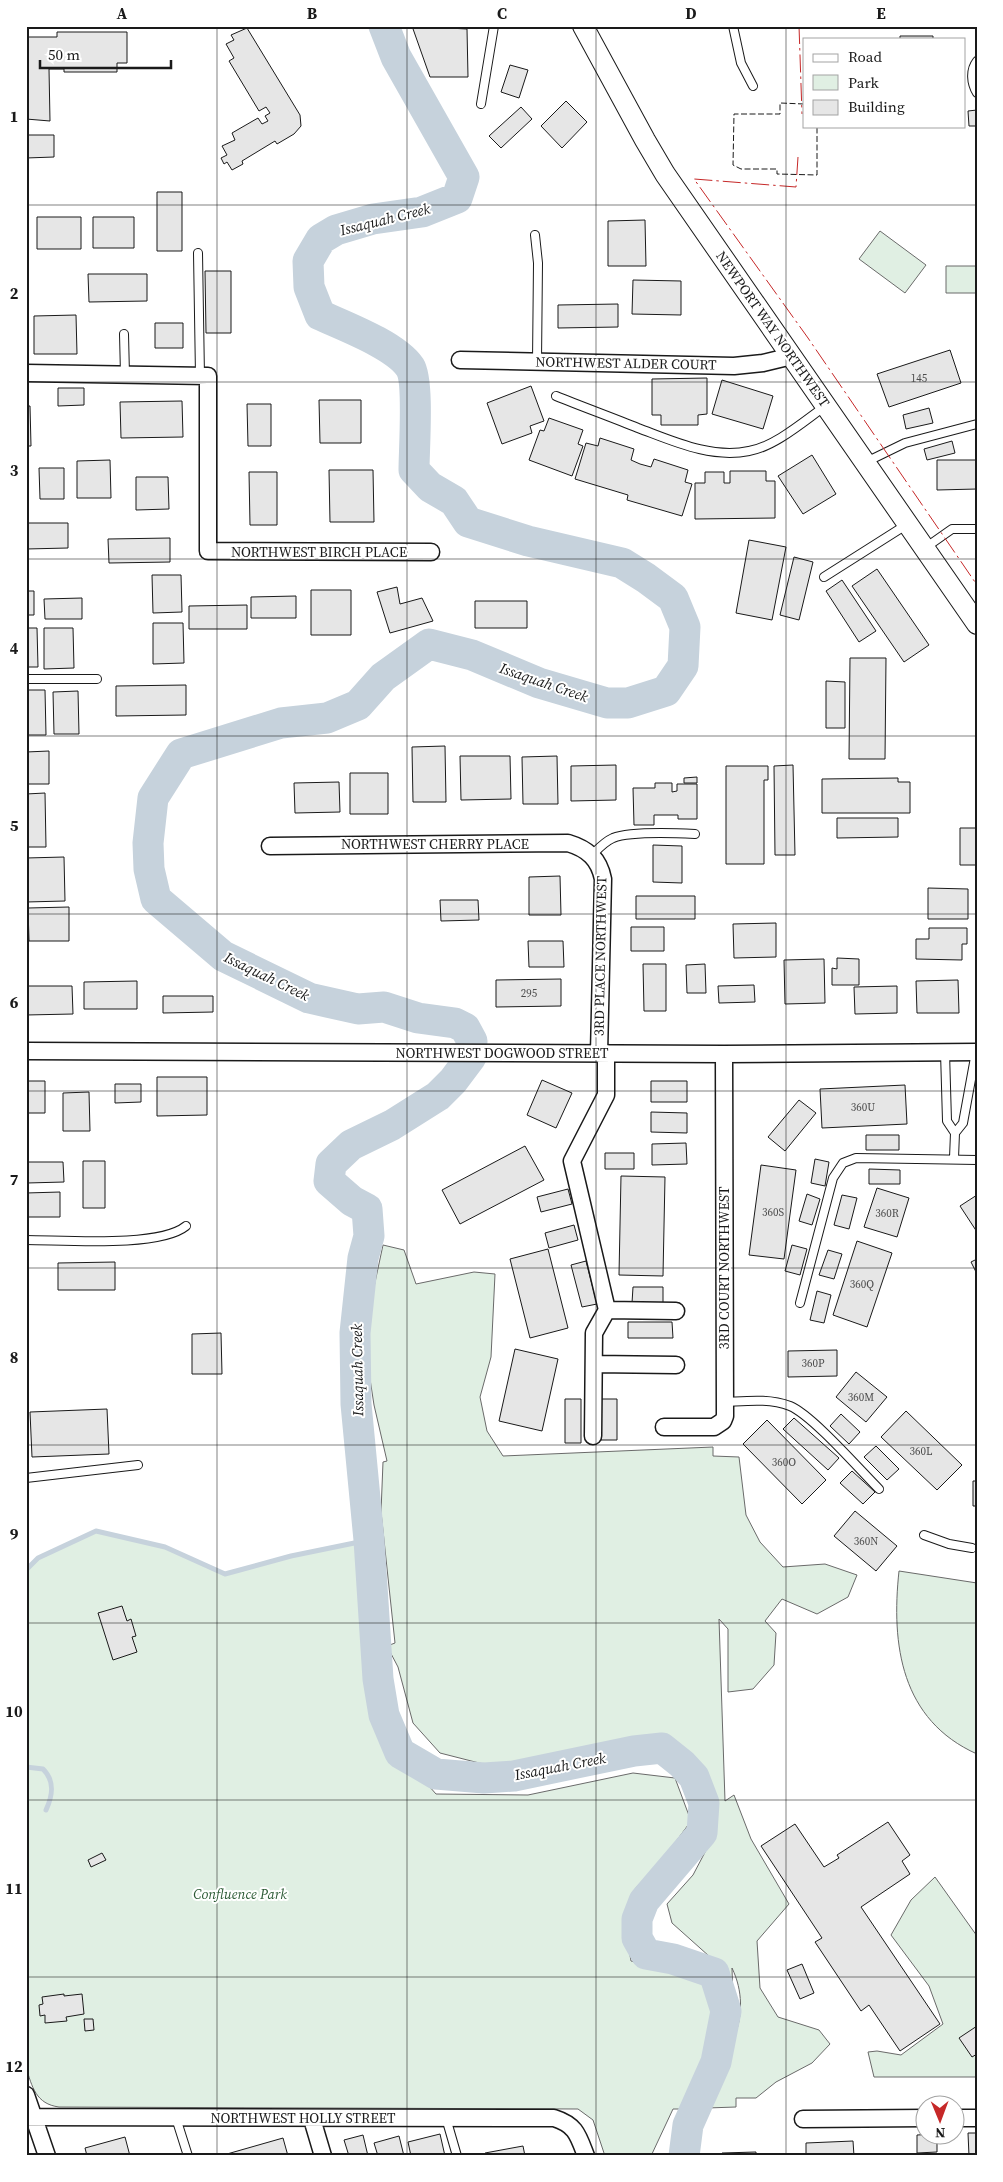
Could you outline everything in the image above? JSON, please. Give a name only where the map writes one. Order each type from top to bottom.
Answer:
[{"type":"street","name":"NEWPORT WAY NORTHWEST","points":[[583,26],[644,140],[665,174],[977,624]]},
{"type":"street","name":"NORTHWEST ALDER COURT","points":[[460,360],[734,366],[792,356]]},
{"type":"street","points":[[26,373],[204,376]]},
{"type":"street","name":"NORTHWEST BIRCH PLACE","points":[[204,376],[208,551],[430,552]]},
{"type":"street","name":"NORTHWEST CHERRY PLACE","points":[[270,846],[568,843],[580,846],[594,857]]},
{"type":"street","name":"3RD PLACE NORTHWEST","points":[[594,857],[601,868],[603,879],[603,1053],[606,1095],[572,1161],[607,1310]]},
{"type":"street","name":"NORTHWEST DOGWOOD STREET","points":[[26,1051],[724,1054],[977,1051]]},
{"type":"street","name":"3RD COURT NORTHWEST","points":[[664,1427],[714,1427],[725,1416],[724,1054]]},
{"type":"street","points":[[593,1436],[594,1333],[607,1310],[676,1311]]},
{"type":"street","points":[[594,1364],[676,1365]]},
{"type":"street","points":[[26,2095],[30,2117],[47,2156]]},
{"type":"street","name":"NORTHWEST HOLLY STREET","points":[[30,2117],[554,2118],[565,2121],[576,2130],[586,2156]]},
{"type":"street","points":[[803,2119],[916,2118]]},
{"type":"street","points":[[312,2119],[323,2156]]},
{"type":"lane","points":[[481,104],[494,26]]},
{"type":"lane","points":[[733,26],[741,63],[753,86]]},
{"type":"lane","points":[[977,61],[972,67],[973,87],[977,93]]},
{"type":"lane","points":[[535,235],[538,263],[537,361]]},
{"type":"lane","points":[[198,253],[204,376]]},
{"type":"lane","points":[[124,334],[125,375]]},
{"type":"lane","points":[[556,396],[682,444],[706,451],[732,453],[750,451],[768,444],[826,406]]},
{"type":"lane","points":[[866,463],[905,443],[977,424]]},
{"type":"lane","points":[[824,577],[908,524]]},
{"type":"lane","points":[[925,548],[952,529],[977,529]]},
{"type":"lane","points":[[26,679],[96,679]]},
{"type":"lane","points":[[594,857],[604,843],[614,838],[628,835],[695,834]]},
{"type":"lane","points":[[954,1158],[955,1133],[963,1123],[977,1051]]},
{"type":"lane","points":[[945,1052],[947,1122],[955,1133]]},
{"type":"lane","points":[[800,1303],[832,1178],[843,1163],[856,1158],[954,1158],[977,1160]]},
{"type":"lane","points":[[26,1240],[150,1238],[179,1231],[186,1226]]},
{"type":"lane","points":[[725,1402],[771,1401],[791,1406],[810,1420],[879,1490]]},
{"type":"lane","points":[[26,1478],[138,1465]]},
{"type":"lane","points":[[924,1535],[949,1544],[972,1548]]},
{"type":"lane","points":[[176,2118],[188,2156]]},
{"type":"lane","points":[[446,2118],[457,2156]]},
{"type":"green space","points":[[880,231],[926,265],[905,293],[859,259]]},
{"type":"green space","points":[[946,266],[977,266],[977,293],[946,293]]},
{"type":"green space","points":[[383,1245],[404,1250],[416,1284],[474,1272],[495,1274],[491,1357],[480,1397],[487,1431],[503,1456],[713,1447],[713,1456],[739,1457],[746,1515],[760,1542],[783,1567],[825,1564],[857,1575],[848,1597],[817,1614],[782,1599],[765,1621],[776,1633],[774,1665],[753,1689],[728,1692],[728,1629],[719,1619],[725,1801],[734,1795],[751,1839],[789,1904],[757,1941],[760,1988],[778,2017],[819,2030],[830,2044],[812,2063],[776,2082],[756,2098],[736,2098],[736,2107],[707,2108],[729,2011],[719,1965],[672,1923],[667,1904],[693,1875],[713,1837],[707,1781],[686,1754],[654,1737],[554,1759],[487,1765],[440,1753],[413,1723],[398,1667],[387,1646],[395,1643],[381,1512],[383,1462],[387,1461],[374,1405],[366,1353],[371,1301]],"holes":[[[732,1968],[740,1994],[740,2012],[734,2038]]]},
{"type":"green space","name":"Confluence Park","points":[[96,1531],[165,1547],[225,1574],[291,1556],[369,1540],[378,1679],[384,1715],[400,1753],[436,1794],[528,1795],[633,1773],[675,1778],[691,1821],[666,1855],[635,1889],[624,1920],[631,1961],[701,1980],[717,2013],[707,2057],[680,2109],[673,2109],[651,2156],[605,2156],[593,2120],[578,2109],[59,2107],[51,2105],[40,2098],[33,2088],[26,2067],[26,1570],[38,1558]]},
{"type":"green space","points":[[899,1571],[977,1583],[977,1754],[951,1739],[932,1721],[917,1701],[906,1678],[897,1626]]},
{"type":"green space","points":[[935,1877],[977,1936],[977,2077],[874,2077],[868,2052],[877,2051],[901,2055],[943,2024],[929,1986],[891,1935],[911,1900]]},
{"type":"building","points":[[412,26],[467,29],[468,77],[430,77]]},
{"type":"building","points":[[247,28],[300,115],[301,126],[294,134],[277,144],[275,141],[242,161],[243,164],[232,170],[227,162],[224,164],[221,158],[227,155],[222,146],[235,140],[232,133],[258,118],[262,124],[268,121],[265,116],[270,113],[266,107],[259,111],[229,61],[234,58],[226,44],[234,40],[231,35]]},
{"type":"building","points":[[57,32],[127,32],[127,63],[117,63],[117,72],[64,72],[64,69],[49,69],[50,121],[26,119],[26,37],[57,37]]},
{"type":"building","points":[[900,36],[933,36],[933,38],[900,38]]},
{"type":"building","points":[[510,65],[528,70],[519,98],[501,92]]},
{"type":"building","points":[[566,101],[587,122],[562,148],[541,126]]},
{"type":"building","points":[[521,107],[532,119],[501,148],[489,136]]},
{"type":"building","points":[[977,110],[977,126],[969,126],[968,111]]},
{"type":"building","points":[[26,135],[54,135],[54,157],[26,158]]},
{"type":"building","points":[[157,192],[182,192],[182,251],[157,251]]},
{"type":"building","points":[[37,217],[81,217],[81,249],[37,249]]},
{"type":"building","points":[[93,217],[134,217],[134,248],[93,248]]},
{"type":"building","points":[[645,220],[646,266],[608,266],[608,221]]},
{"type":"building","points":[[205,271],[231,271],[231,333],[206,333]]},
{"type":"building","points":[[88,274],[147,274],[147,301],[89,302]]},
{"type":"building","points":[[633,280],[681,281],[681,315],[632,314]]},
{"type":"building","points":[[618,304],[618,327],[558,328],[558,305]]},
{"type":"building","points":[[76,315],[77,354],[34,354],[34,316]]},
{"type":"building","points":[[155,323],[183,323],[183,348],[155,348]]},
{"type":"building","points":[[950,350],[961,383],[889,407],[877,374]]},
{"type":"building","points":[[707,378],[707,414],[698,415],[698,425],[661,425],[661,415],[652,415],[652,379]]},
{"type":"building","points":[[722,380],[773,396],[763,429],[712,414]]},
{"type":"building","points":[[531,386],[544,421],[530,426],[532,433],[502,444],[487,403]]},
{"type":"building","points":[[58,388],[84,388],[84,405],[58,406]]},
{"type":"building","points":[[319,400],[361,400],[361,443],[320,443]]},
{"type":"building","points":[[182,401],[183,437],[121,438],[120,402]]},
{"type":"building","points":[[247,404],[271,404],[271,446],[248,446]]},
{"type":"building","points":[[26,406],[30,406],[31,446],[26,446]]},
{"type":"building","points":[[929,408],[933,423],[906,429],[903,415]]},
{"type":"building","points":[[549,418],[583,430],[578,444],[583,446],[572,476],[529,460],[540,430],[544,431]]},
{"type":"building","points":[[600,438],[634,449],[631,460],[640,464],[651,467],[654,459],[688,470],[685,482],[692,484],[682,516],[627,500],[628,495],[575,479],[586,443],[598,446]]},
{"type":"building","points":[[952,441],[955,453],[927,460],[924,449]]},
{"type":"building","points":[[812,455],[836,494],[803,514],[778,476]]},
{"type":"building","points":[[110,460],[111,498],[77,498],[77,461]]},
{"type":"building","points":[[937,460],[977,460],[977,489],[937,490]]},
{"type":"building","points":[[39,468],[64,468],[64,499],[40,499]]},
{"type":"building","points":[[329,470],[373,470],[374,522],[330,522]]},
{"type":"building","points":[[730,471],[766,471],[766,481],[775,481],[775,518],[695,519],[695,483],[705,483],[705,472],[724,472],[724,483],[730,483]]},
{"type":"building","points":[[249,472],[277,472],[277,525],[250,525]]},
{"type":"building","points":[[136,477],[168,477],[169,509],[136,510]]},
{"type":"building","points":[[26,523],[68,523],[68,548],[26,549]]},
{"type":"building","points":[[170,538],[170,562],[109,563],[108,539]]},
{"type":"building","points":[[749,540],[786,547],[772,620],[736,613]]},
{"type":"building","points":[[794,557],[813,562],[799,620],[780,615]]},
{"type":"building","points":[[877,569],[929,645],[904,662],[852,586]]},
{"type":"building","points":[[152,575],[181,575],[182,612],[153,613]]},
{"type":"building","points":[[842,580],[876,631],[859,642],[826,591]]},
{"type":"building","points":[[397,587],[400,604],[422,598],[433,621],[390,633],[377,592]]},
{"type":"building","points":[[311,590],[351,590],[351,635],[311,635]]},
{"type":"building","points":[[26,591],[34,591],[34,615],[26,615]]},
{"type":"building","points":[[296,596],[296,618],[251,618],[251,597]]},
{"type":"building","points":[[82,598],[82,619],[45,619],[44,599]]},
{"type":"building","points":[[475,601],[527,601],[527,628],[475,628]]},
{"type":"building","points":[[247,605],[247,629],[189,629],[189,606]]},
{"type":"building","points":[[153,623],[183,623],[184,663],[153,664]]},
{"type":"building","points":[[26,628],[37,628],[38,667],[26,667]]},
{"type":"building","points":[[44,628],[73,628],[74,668],[44,669]]},
{"type":"building","points":[[850,658],[886,658],[885,759],[849,759]]},
{"type":"building","points":[[826,681],[845,682],[845,728],[826,728]]},
{"type":"building","points":[[186,685],[186,715],[116,716],[116,686]]},
{"type":"building","points":[[26,690],[45,690],[46,735],[26,735]]},
{"type":"building","points":[[78,691],[79,734],[54,734],[53,692]]},
{"type":"building","points":[[445,746],[446,802],[413,802],[412,747]]},
{"type":"building","points":[[49,751],[49,784],[26,784],[26,752]]},
{"type":"building","points":[[460,756],[510,756],[511,799],[461,800]]},
{"type":"building","points":[[557,756],[558,804],[523,804],[522,757]]},
{"type":"building","points":[[616,765],[616,800],[571,801],[571,766]]},
{"type":"building","points":[[793,765],[795,855],[775,855],[774,766]]},
{"type":"building","points":[[726,766],[768,766],[768,780],[764,780],[764,864],[726,864]]},
{"type":"building","points":[[350,773],[388,773],[388,814],[350,814]]},
{"type":"building","points":[[697,777],[697,783],[684,783],[684,778]]},
{"type":"building","points":[[898,778],[898,782],[910,782],[910,813],[822,813],[822,779]]},
{"type":"building","points":[[339,782],[340,812],[295,813],[294,783]]},
{"type":"building","points":[[655,783],[672,783],[672,792],[677,791],[677,784],[697,784],[697,819],[678,819],[678,815],[654,815],[654,825],[634,825],[633,788],[655,788]]},
{"type":"building","points":[[45,793],[46,847],[26,847],[26,794]]},
{"type":"building","points":[[837,818],[898,818],[898,837],[837,838]]},
{"type":"building","points":[[960,828],[977,828],[977,865],[960,865]]},
{"type":"building","points":[[653,845],[682,846],[682,883],[653,882]]},
{"type":"building","points":[[64,857],[65,901],[26,902],[26,858]]},
{"type":"building","points":[[560,876],[561,915],[529,915],[529,877]]},
{"type":"building","points":[[928,888],[968,889],[968,919],[928,919]]},
{"type":"building","points":[[636,896],[695,896],[695,919],[636,919]]},
{"type":"building","points":[[440,900],[478,900],[479,920],[441,921]]},
{"type":"building","points":[[69,907],[69,941],[29,941],[28,908]]},
{"type":"building","points":[[776,923],[776,957],[734,958],[733,924]]},
{"type":"building","points":[[631,927],[664,927],[664,951],[631,951]]},
{"type":"building","points":[[929,928],[967,928],[967,944],[962,944],[962,960],[916,959],[916,939],[929,939]]},
{"type":"building","points":[[528,941],[563,941],[564,967],[529,967]]},
{"type":"building","points":[[837,958],[859,959],[859,985],[832,985],[832,968],[837,969]]},
{"type":"building","points":[[824,959],[825,1003],[785,1004],[784,960]]},
{"type":"building","points":[[643,964],[666,964],[666,1011],[644,1011]]},
{"type":"building","points":[[705,964],[706,993],[687,993],[686,965]]},
{"type":"building","points":[[561,979],[561,1006],[496,1007],[496,980]]},
{"type":"building","points":[[958,980],[959,1013],[917,1013],[916,981]]},
{"type":"building","points":[[137,981],[137,1009],[84,1009],[84,982]]},
{"type":"building","points":[[754,985],[755,1002],[719,1003],[718,986]]},
{"type":"building","points":[[26,986],[72,986],[73,1014],[26,1015]]},
{"type":"building","points":[[897,986],[897,1013],[855,1014],[854,987]]},
{"type":"building","points":[[163,996],[213,996],[213,1012],[163,1013]]},
{"type":"building","points":[[157,1077],[207,1077],[207,1115],[157,1116]]},
{"type":"building","points":[[542,1080],[572,1093],[556,1128],[527,1115]]},
{"type":"building","points":[[26,1081],[45,1081],[45,1113],[26,1113]]},
{"type":"building","points":[[651,1081],[687,1081],[687,1102],[651,1102]]},
{"type":"building","points":[[115,1084],[141,1084],[141,1102],[115,1103]]},
{"type":"building","points":[[905,1085],[907,1124],[822,1128],[820,1089]]},
{"type":"building","points":[[89,1092],[90,1131],[63,1131],[63,1093]]},
{"type":"building","points":[[799,1100],[816,1113],[785,1151],[768,1137]]},
{"type":"building","points":[[651,1112],[687,1113],[687,1133],[651,1132]]},
{"type":"building","points":[[866,1135],[899,1135],[899,1150],[866,1150]]},
{"type":"building","points":[[686,1143],[687,1164],[652,1165],[652,1144]]},
{"type":"building","points":[[525,1146],[544,1180],[460,1224],[442,1190]]},
{"type":"building","points":[[605,1153],[634,1153],[634,1169],[605,1169]]},
{"type":"building","points":[[815,1159],[829,1162],[825,1186],[811,1183]]},
{"type":"building","points":[[83,1161],[105,1161],[105,1208],[83,1208]]},
{"type":"building","points":[[27,1162],[63,1162],[64,1182],[27,1183]]},
{"type":"building","points":[[761,1165],[796,1170],[784,1259],[749,1255]]},
{"type":"building","points":[[869,1169],[900,1170],[900,1184],[869,1184]]},
{"type":"building","points":[[621,1176],[665,1177],[663,1276],[619,1275]]},
{"type":"building","points":[[877,1188],[909,1198],[897,1237],[864,1227]]},
{"type":"building","points":[[568,1189],[572,1204],[541,1212],[537,1197]]},
{"type":"building","points":[[60,1192],[60,1217],[26,1217],[26,1193]]},
{"type":"building","points":[[807,1194],[820,1199],[812,1225],[799,1221]]},
{"type":"building","points":[[842,1195],[857,1198],[849,1229],[834,1225]]},
{"type":"building","points":[[977,1195],[977,1232],[960,1206]]},
{"type":"building","points":[[574,1225],[578,1240],[549,1248],[545,1233]]},
{"type":"building","points":[[857,1241],[892,1253],[867,1327],[833,1315]]},
{"type":"building","points":[[792,1245],[807,1249],[800,1275],[785,1271]]},
{"type":"building","points":[[548,1249],[568,1328],[530,1338],[510,1259]]},
{"type":"building","points":[[828,1250],[842,1254],[834,1279],[819,1275]]},
{"type":"building","points":[[977,1259],[977,1274],[971,1262]]},
{"type":"building","points":[[586,1261],[597,1304],[582,1307],[571,1265]]},
{"type":"building","points":[[115,1262],[115,1290],[58,1290],[58,1263]]},
{"type":"building","points":[[633,1287],[663,1287],[663,1303],[632,1303]]},
{"type":"building","points":[[817,1291],[831,1295],[824,1323],[810,1320]]},
{"type":"building","points":[[628,1322],[672,1322],[673,1338],[628,1338]]},
{"type":"building","points":[[221,1333],[222,1374],[192,1374],[192,1334]]},
{"type":"building","points":[[515,1349],[558,1359],[542,1431],[499,1421]]},
{"type":"building","points":[[837,1350],[837,1376],[788,1377],[788,1351]]},
{"type":"building","points":[[856,1372],[887,1397],[866,1422],[836,1397]]},
{"type":"building","points":[[565,1399],[581,1399],[581,1443],[565,1443]]},
{"type":"building","points":[[601,1399],[617,1399],[617,1440],[601,1440]]},
{"type":"building","points":[[107,1409],[109,1454],[32,1457],[30,1412]]},
{"type":"building","points":[[906,1411],[962,1465],[937,1490],[881,1437]]},
{"type":"building","points":[[841,1414],[860,1432],[849,1444],[830,1426]]},
{"type":"building","points":[[794,1418],[839,1458],[828,1470],[783,1429]]},
{"type":"building","points":[[767,1420],[826,1480],[802,1504],[743,1444]]},
{"type":"building","points":[[876,1446],[899,1469],[887,1480],[864,1457]]},
{"type":"building","points":[[852,1471],[875,1492],[863,1504],[840,1483]]},
{"type":"building","points":[[973,1481],[977,1481],[977,1506],[973,1506]]},
{"type":"building","points":[[855,1511],[897,1546],[876,1571],[834,1536]]},
{"type":"building","points":[[122,1606],[127,1621],[131,1619],[136,1636],[132,1637],[137,1652],[113,1660],[98,1613]]},
{"type":"building","points":[[888,1822],[910,1855],[902,1861],[910,1874],[861,1907],[940,2024],[900,2051],[869,2005],[861,2011],[815,1942],[822,1938],[761,1846],[795,1824],[824,1867],[839,1858],[837,1855]]},
{"type":"building","points":[[102,1853],[106,1860],[91,1867],[88,1860]]},
{"type":"building","points":[[802,1964],[814,1993],[800,1999],[787,1970]]},
{"type":"building","points":[[64,1994],[64,1996],[82,1994],[84,2014],[66,2017],[67,2021],[45,2023],[45,2015],[40,2016],[39,2005],[43,2004],[42,1997]]},
{"type":"building","points":[[84,2019],[93,2019],[94,2030],[85,2031]]},
{"type":"building","points":[[977,2026],[977,2054],[972,2057],[959,2038]]},
{"type":"building","points":[[968,2133],[977,2133],[977,2156],[969,2156]]},
{"type":"building","points":[[440,2134],[445,2156],[411,2156],[408,2142]]},
{"type":"building","points":[[363,2135],[368,2156],[349,2156],[344,2140]]},
{"type":"building","points":[[399,2136],[404,2156],[378,2156],[374,2143]]},
{"type":"building","points":[[125,2137],[130,2156],[87,2156],[85,2148]]},
{"type":"building","points":[[283,2138],[288,2156],[220,2156]]},
{"type":"building","points":[[853,2141],[854,2156],[806,2156],[806,2143]]},
{"type":"building","points":[[917,2144],[937,2144],[937,2152],[917,2153]]},
{"type":"building","points":[[523,2146],[525,2156],[485,2156],[485,2153]]},
{"type":"building","points":[[756,2152],[756,2156],[722,2156],[722,2153]]},
{"type":"waterway","name":"Issaquah Creek","points":[[384,26],[396,57],[464,177],[457,198],[422,212],[373,219],[336,230],[321,239],[308,261],[309,287],[320,315],[381,344],[393,351],[410,367],[413,375],[415,400],[414,470],[430,487],[454,501],[468,522],[528,541],[622,563],[646,578],[673,598],[685,627],[683,666],[666,691],[628,703],[607,703],[539,683],[472,655],[429,644],[383,677],[358,705],[327,718],[281,723],[181,754],[153,798],[148,843],[149,869],[156,899],[223,956],[309,998],[358,1009],[384,1007],[418,1018],[455,1023],[465,1028],[472,1041],[471,1057],[453,1081],[438,1096],[392,1125],[351,1145],[331,1164],[329,1181],[352,1201],[367,1209],[369,1236],[363,1258],[355,1333],[356,1404],[369,1540],[378,1679],[384,1715],[400,1753],[436,1774],[484,1778],[514,1776],[634,1751],[662,1748],[682,1764],[694,1777],[704,1803],[702,1833],[644,1901],[637,1919],[637,1938],[646,1954],[673,1959],[714,1973],[726,2011],[716,2062],[688,2125],[684,2156]]},
{"type":"waterway","points":[[26,1570],[38,1558],[96,1531],[165,1547],[225,1574],[291,1556],[369,1540]]},
{"type":"waterway","points":[[26,1767],[43,1769],[50,1778],[52,1788],[46,1810]]},
{"type":"fence","points":[[803,104],[780,103],[780,114],[734,114],[733,165],[741,169],[777,169],[777,174],[817,175],[817,128]]},
{"type":"power","points":[[799,26],[802,114]]},
{"type":"power","points":[[798,157],[796,187],[694,179],[808,338],[977,585]]}]
